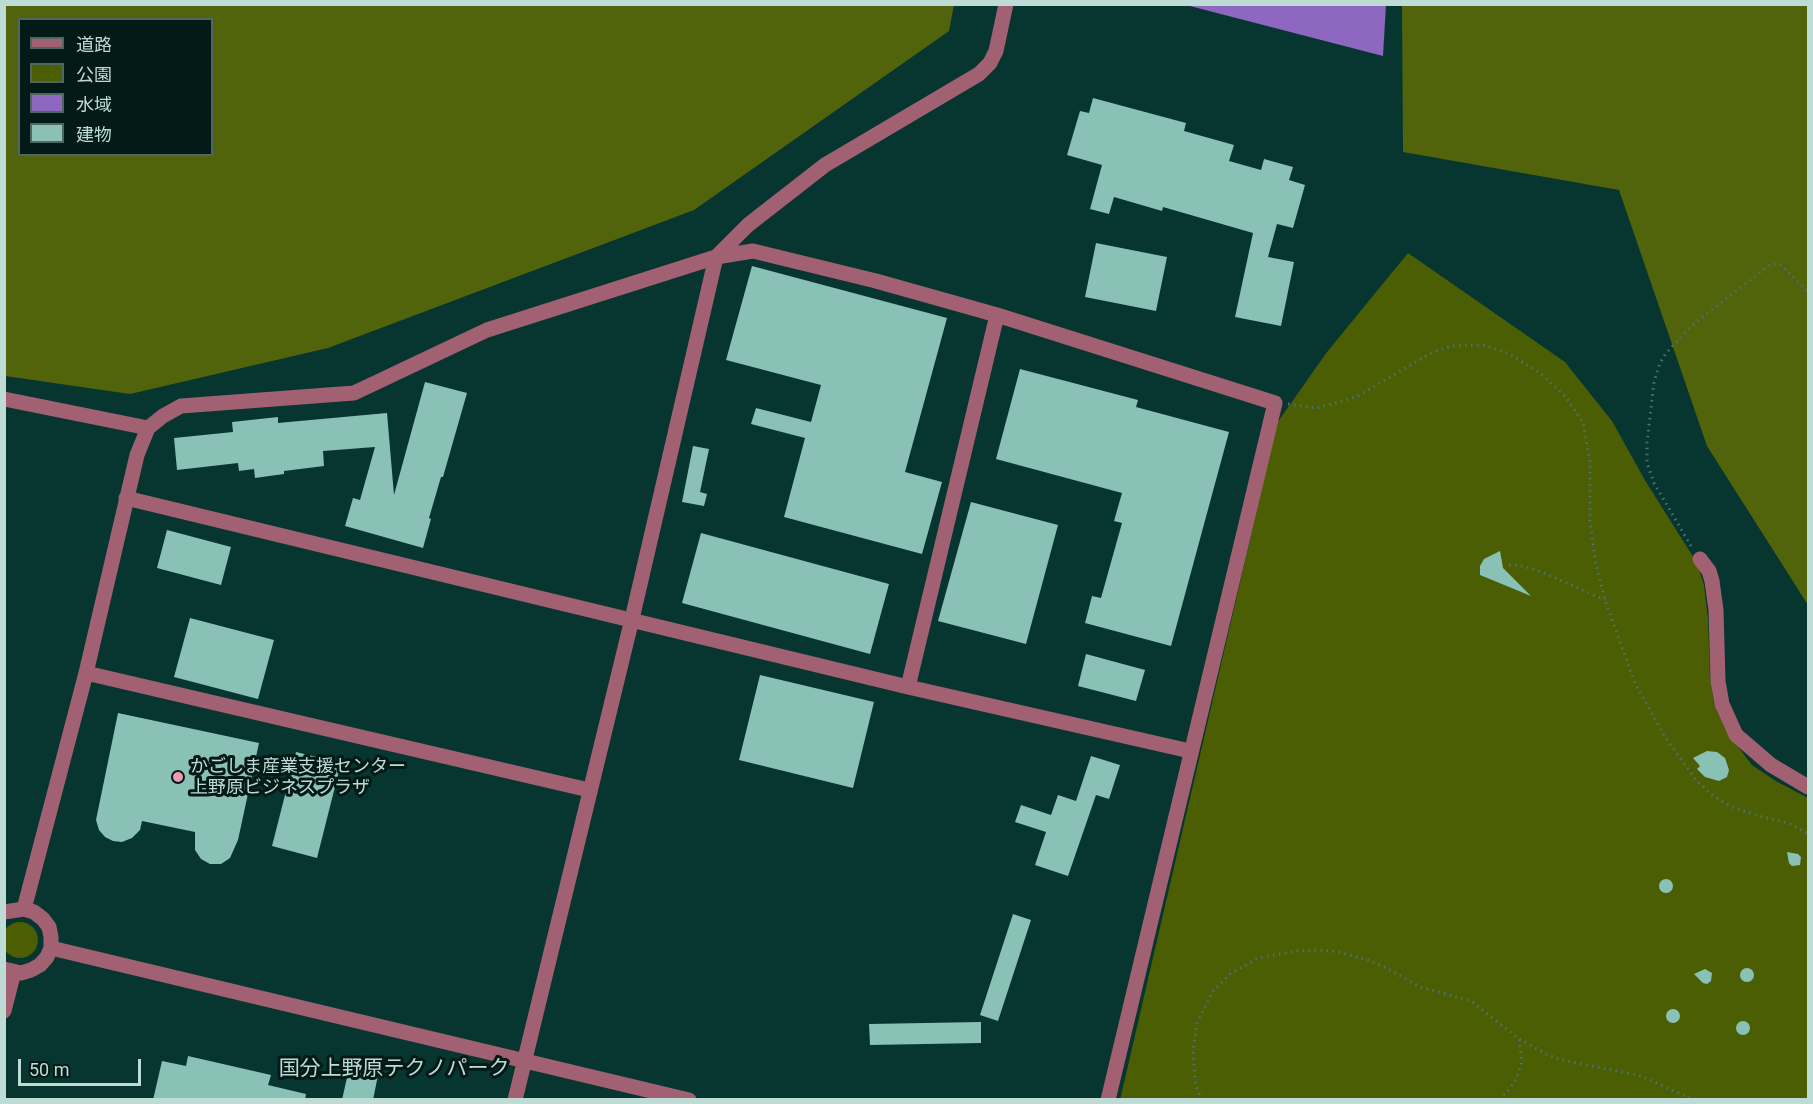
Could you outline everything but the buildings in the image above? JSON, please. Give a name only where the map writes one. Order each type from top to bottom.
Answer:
[{"type":"street","points":[[515,1100],[632,620],[716,257],[748,225],[825,165],[979,74],[990,63],[996,51],[1006,4]]},
{"type":"street","points":[[24,909],[86,673],[137,455],[148,428],[181,406],[354,393],[487,330],[716,257],[753,251],[876,281],[997,315],[1275,403],[1108,1100]]},
{"type":"street","points":[[908,687],[997,315]]},
{"type":"street","points":[[4,399],[148,428]]},
{"type":"street","points":[[126,498],[908,687],[1190,751]]},
{"type":"street","points":[[1700,559],[1712,581],[1716,610],[1718,681],[1722,704],[1736,735],[1771,765],[1809,787]]},
{"type":"street","points":[[86,673],[590,790]]},
{"type":"street","points":[[4,912],[24,909],[34,912],[43,919],[51,937],[51,948],[40,965],[32,970],[9,971],[4,1011]]},
{"type":"street","points":[[51,948],[689,1100]]},
{"type":"path","points":[[1700,559],[1654,483],[1647,463],[1654,382],[1660,363],[1666,353],[1696,322],[1771,264],[1781,265],[1809,292]]},
{"type":"path","points":[[1275,403],[1317,408],[1356,397],[1433,352],[1452,346],[1483,345],[1508,352],[1540,373],[1566,397],[1582,423],[1590,461],[1591,530],[1605,600],[1635,683],[1665,737],[1696,780],[1712,795],[1732,807],[1789,823],[1809,834]]},
{"type":"path","points":[[1509,565],[1523,566],[1542,572],[1605,600]]},
{"type":"path","points":[[1202,1100],[1196,1087],[1193,1052],[1197,1023],[1213,991],[1242,966],[1258,958],[1297,951],[1319,950],[1340,952],[1368,960],[1420,987],[1471,1001],[1520,1039],[1548,1055],[1641,1076],[1694,1100]]},
{"type":"path","points":[[1500,1100],[1514,1083],[1519,1072],[1522,1061],[1520,1039]]},
{"type":"green space","points":[[5,4],[954,4],[949,31],[694,210],[328,348],[130,394],[5,376]]},
{"type":"green space","points":[[1402,5],[1808,5],[1808,605],[1707,446],[1619,190],[1403,152]]},
{"type":"green space","points":[[1408,253],[1565,362],[1612,421],[1646,482],[1697,563],[1704,585],[1714,704],[1726,731],[1752,765],[1808,798],[1808,1099],[1120,1100],[1277,423],[1327,352]]},
{"type":"green space","points":[[20,922],[33,927],[38,940],[33,953],[20,958],[7,953],[2,940],[7,927]]},
{"type":"water","points":[[1186,5],[1386,5],[1383,56]]},
{"type":"place","name":"かごしま産業支援センター 上野原ビジネスプラザ","points":[[178,777]]},
{"type":"district","name":"国分上野原テクノパーク","points":[[394,1070]]}]
